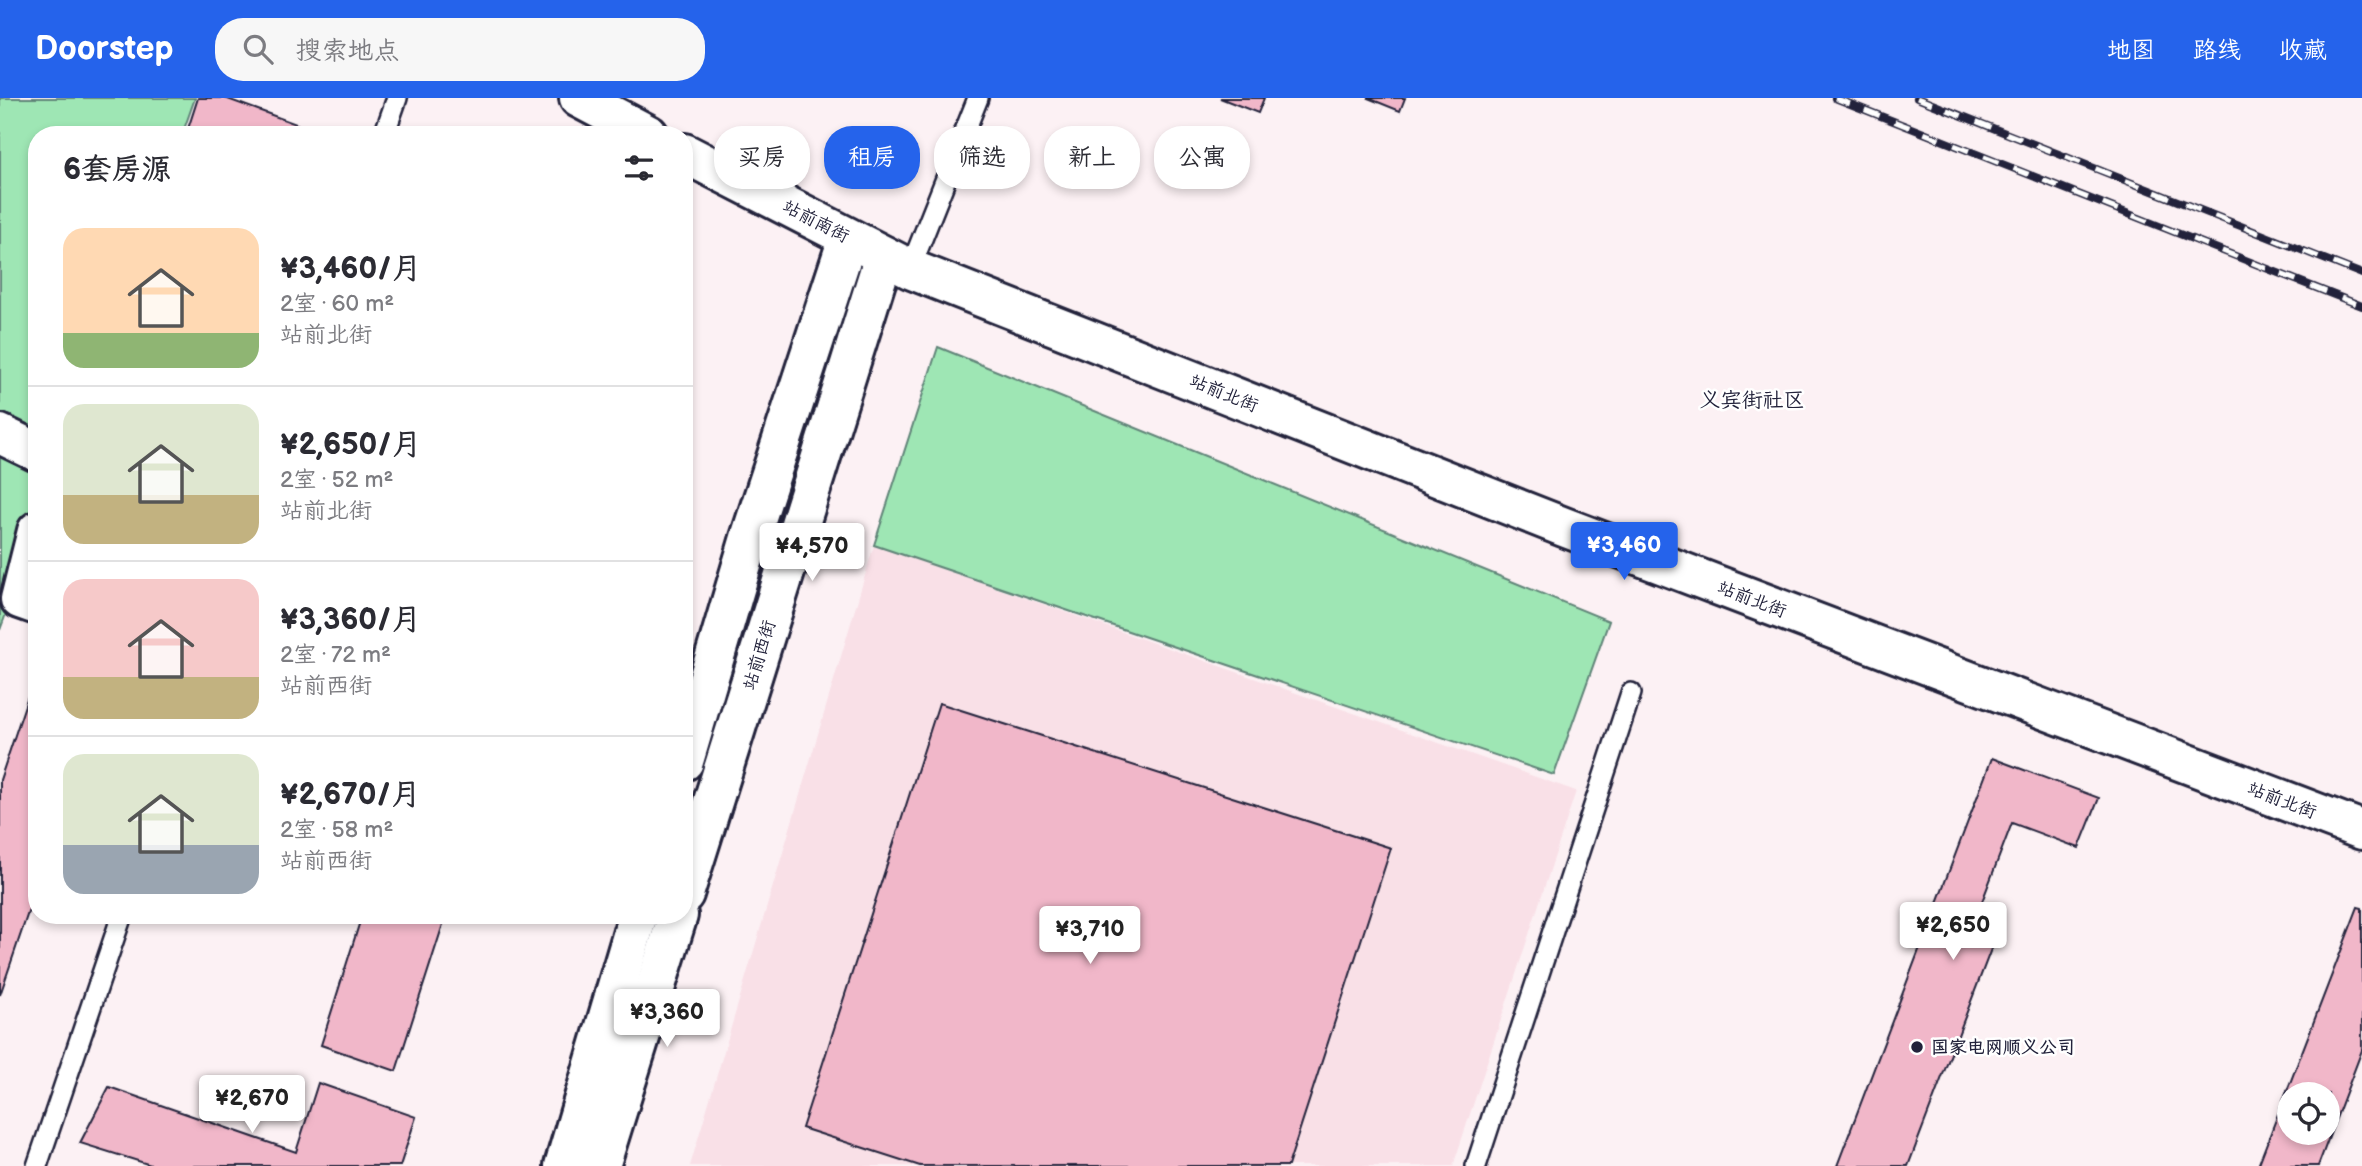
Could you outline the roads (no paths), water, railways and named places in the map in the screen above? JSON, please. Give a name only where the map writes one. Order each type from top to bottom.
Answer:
[{"type":"street","points":[[579,98],[632,126]]},
{"type":"street","name":"站前南街","points":[[693,158],[897,262]]},
{"type":"street","points":[[693,731],[750,538],[848,238]]},
{"type":"street","name":"站前北街","points":[[897,262],[1577,532],[2362,830]]},
{"type":"street","name":"站前西街","points":[[693,867],[897,262]]},
{"type":"street","points":[[0,434],[28,448]]},
{"type":"street","points":[[28,567],[20,599],[28,602]]},
{"type":"street","points":[[564,1166],[635,924]]},
{"type":"street","points":[[600,1166],[675,924]]},
{"type":"lane","points":[[387,126],[397,98]]},
{"type":"lane","points":[[897,262],[978,98]]},
{"type":"lane","points":[[1476,1166],[1631,693]]},
{"type":"lane","points":[[37,1166],[119,924]]},
{"type":"railway","points":[[1835,98],[2362,306]]},
{"type":"railway","points":[[1917,98],[2362,274]]},
{"type":"place","name":"国家电网顺义公司","points":[[1917,1047]]},
{"type":"district","name":"义宾街社区","points":[[1752,400]]}]
